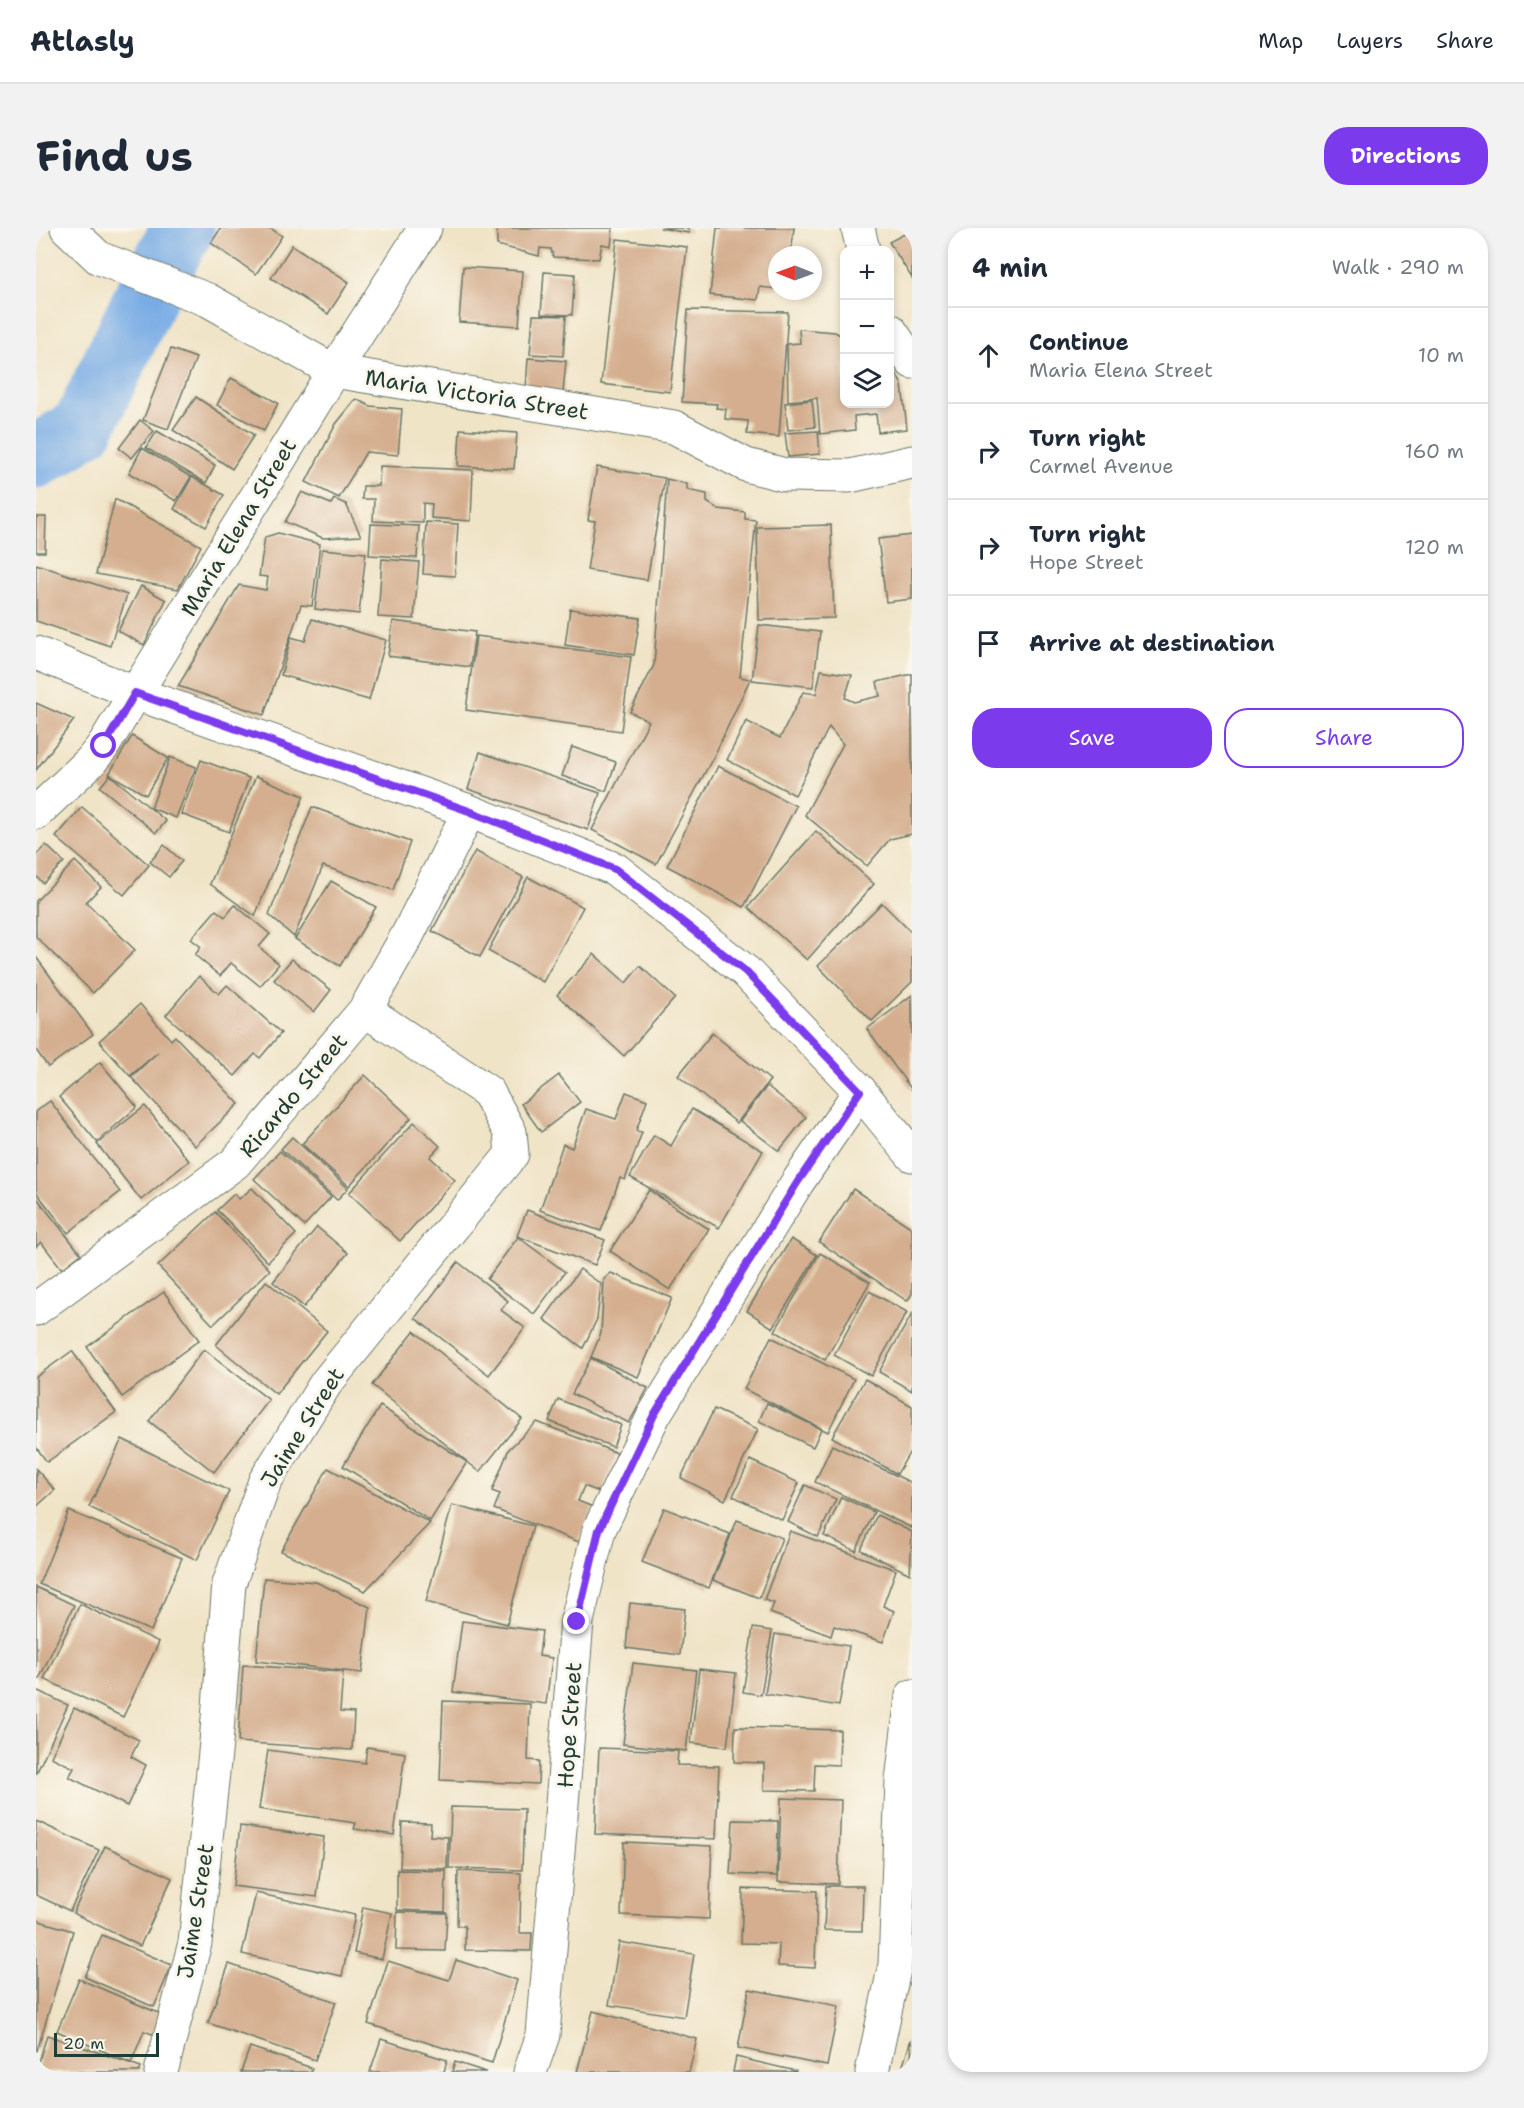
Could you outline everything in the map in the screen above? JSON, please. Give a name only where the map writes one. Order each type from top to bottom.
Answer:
[{"type":"street","name":"Maria Victoria Street","points":[[67,228],[99,258],[208,300],[334,371],[674,427],[746,465],[785,475],[850,476],[912,462]]},
{"type":"street","name":"Maria Elena Street","points":[[36,813],[104,746],[334,371],[425,228]]},
{"type":"street","points":[[858,228],[862,246]]},
{"type":"street","points":[[894,336],[912,362]]},
{"type":"street","points":[[36,653],[135,693],[469,811],[615,869],[745,971],[860,1091],[912,1155]]},
{"type":"street","name":"Ricardo Street","points":[[36,1309],[235,1163],[365,1010],[407,936],[469,811]]},
{"type":"street","name":"Jaime Street","points":[[161,2072],[195,1943],[216,1743],[229,1584],[265,1481],[326,1383],[512,1154],[510,1132],[488,1092],[365,1010]]},
{"type":"street","name":"Hope Street","points":[[530,2072],[543,2035],[577,1622],[599,1530],[654,1415],[797,1183],[860,1091]]},
{"type":"street","points":[[872,2072],[903,1969],[902,1781],[912,1696]]},
{"type":"building","points":[[221,228],[270,228],[282,236],[256,274],[211,243]]},
{"type":"building","points":[[497,228],[613,228],[611,246],[602,244],[599,259],[553,257],[551,249],[540,248],[539,256],[497,245]]},
{"type":"building","points":[[660,228],[689,228],[689,233]]},
{"type":"building","points":[[717,228],[794,228],[792,246],[768,246],[768,288],[760,287],[758,300],[710,295]]},
{"type":"building","points":[[912,230],[912,278],[894,250],[894,246],[889,242]]},
{"type":"building","points":[[617,239],[687,247],[670,392],[601,384]]},
{"type":"building","points":[[292,245],[349,282],[328,314],[271,278]]},
{"type":"building","points":[[463,267],[523,271],[519,326],[459,322]]},
{"type":"building","points":[[544,272],[575,274],[572,315],[541,314]]},
{"type":"building","points":[[688,310],[788,312],[779,437],[747,434],[748,421],[725,419],[726,409],[716,408],[717,404],[682,402]]},
{"type":"building","points":[[533,315],[566,316],[563,356],[530,354]]},
{"type":"building","points":[[799,329],[835,332],[840,335],[840,408],[894,408],[894,371],[902,385],[907,429],[878,432],[876,414],[854,416],[855,430],[820,434],[817,398],[788,401],[787,344],[800,343]]},
{"type":"building","points":[[171,349],[196,358],[168,429],[143,420]]},
{"type":"building","points":[[528,358],[566,361],[563,393],[526,390]]},
{"type":"building","points":[[231,378],[278,403],[264,431],[217,405]]},
{"type":"building","points":[[196,397],[254,435],[232,469],[173,430]]},
{"type":"building","points":[[356,399],[370,406],[402,409],[398,455],[366,452],[339,498],[306,482],[336,424]]},
{"type":"building","points":[[812,400],[815,427],[788,430],[785,403]]},
{"type":"building","points":[[140,420],[154,431],[132,458],[119,448]]},
{"type":"building","points":[[460,429],[517,433],[514,469],[458,466]]},
{"type":"building","points":[[157,431],[215,465],[206,483],[146,448]]},
{"type":"building","points":[[818,431],[820,454],[788,457],[785,433]]},
{"type":"building","points":[[142,448],[191,477],[176,501],[129,473]]},
{"type":"building","points":[[380,466],[473,470],[471,521],[431,518],[432,504],[423,503],[423,523],[373,521],[374,499],[362,499],[363,486],[379,486]]},
{"type":"building","points":[[597,467],[665,478],[647,580],[587,570],[595,521],[588,520]]},
{"type":"building","points":[[192,477],[224,495],[206,527],[174,509]]},
{"type":"building","points":[[667,479],[687,484],[687,490],[707,494],[707,502],[718,509],[745,512],[745,519],[756,520],[740,677],[750,679],[716,752],[656,864],[592,830],[649,721],[630,712],[654,665]]},
{"type":"building","points":[[302,492],[331,504],[334,499],[346,504],[361,536],[323,538],[285,522]]},
{"type":"building","points":[[115,499],[201,546],[178,589],[96,574]]},
{"type":"building","points":[[36,517],[46,517],[45,552],[36,552]]},
{"type":"building","points":[[426,522],[458,524],[455,576],[423,574]]},
{"type":"building","points":[[371,524],[419,526],[417,558],[369,555]]},
{"type":"building","points":[[831,525],[834,618],[759,620],[757,527]]},
{"type":"building","points":[[278,533],[320,544],[312,606],[301,605],[264,715],[178,686],[239,585],[266,590],[268,577],[259,576],[265,537]]},
{"type":"building","points":[[912,535],[912,599],[886,602],[878,539]]},
{"type":"building","points":[[322,549],[366,553],[359,614],[315,609]]},
{"type":"building","points":[[382,559],[419,562],[414,619],[378,617]]},
{"type":"building","points":[[36,564],[127,595],[110,646],[36,621]]},
{"type":"building","points":[[141,586],[166,600],[144,645],[118,631]]},
{"type":"building","points":[[570,609],[640,618],[634,655],[565,645]]},
{"type":"building","points":[[312,619],[386,640],[369,700],[281,675],[291,637],[305,641]]},
{"type":"building","points":[[393,621],[475,632],[470,667],[388,656]]},
{"type":"building","points":[[759,625],[820,632],[813,687],[752,680]]},
{"type":"building","points":[[476,636],[631,657],[621,731],[466,710]]},
{"type":"building","points":[[821,670],[852,675],[845,698],[854,702],[880,696],[877,682],[912,674],[912,834],[890,839],[867,866],[805,815],[843,744],[829,727],[795,795],[727,760],[746,721],[780,738],[803,692],[816,694]]},
{"type":"building","points":[[36,703],[74,720],[36,770]]},
{"type":"building","points":[[132,736],[168,758],[146,795],[109,774]]},
{"type":"building","points":[[572,747],[616,762],[606,791],[562,776]]},
{"type":"building","points":[[480,752],[600,793],[588,830],[468,789]]},
{"type":"building","points":[[170,757],[196,767],[176,818],[151,808]]},
{"type":"building","points":[[201,760],[249,778],[229,832],[181,814]]},
{"type":"building","points":[[718,766],[796,806],[744,907],[667,866]]},
{"type":"building","points":[[110,775],[166,821],[156,833],[100,787]]},
{"type":"building","points":[[256,776],[304,796],[255,916],[210,884]]},
{"type":"building","points":[[82,807],[149,865],[124,895],[56,837]]},
{"type":"building","points":[[312,807],[410,842],[393,890],[323,866],[294,937],[269,915]]},
{"type":"building","points":[[816,831],[874,884],[807,960],[748,907]]},
{"type":"building","points":[[46,845],[64,862],[43,883],[36,876],[36,855]]},
{"type":"building","points":[[164,845],[182,861],[169,877],[150,862]]},
{"type":"building","points":[[475,851],[523,877],[480,957],[432,931]]},
{"type":"building","points":[[75,861],[101,887],[86,902],[135,950],[93,993],[36,937],[36,901]]},
{"type":"building","points":[[528,877],[583,907],[543,982],[488,951]]},
{"type":"building","points":[[331,881],[376,907],[340,966],[295,939]]},
{"type":"building","points":[[882,903],[912,933],[912,982],[872,1021],[818,966]]},
{"type":"building","points":[[235,905],[270,934],[259,947],[279,964],[260,986],[231,963],[220,976],[195,955],[201,947],[191,939],[216,910],[225,917]]},
{"type":"building","points":[[594,954],[626,983],[640,966],[675,998],[624,1056],[557,995]]},
{"type":"building","points":[[36,957],[93,1034],[48,1067],[36,1050]]},
{"type":"building","points":[[292,959],[331,990],[314,1012],[274,980]]},
{"type":"building","points":[[199,976],[219,994],[227,985],[281,1033],[260,1058],[255,1054],[235,1076],[166,1015]]},
{"type":"building","points":[[912,995],[912,1090],[867,1029]]},
{"type":"building","points":[[140,1004],[171,1040],[175,1036],[239,1104],[195,1146],[131,1077],[158,1052],[130,1076],[99,1041]]},
{"type":"building","points":[[712,1033],[770,1080],[737,1123],[678,1076]]},
{"type":"building","points":[[100,1062],[137,1107],[97,1142],[59,1097]]},
{"type":"building","points":[[365,1075],[411,1118],[349,1186],[302,1144]]},
{"type":"building","points":[[559,1075],[580,1102],[541,1132],[521,1104]]},
{"type":"building","points":[[767,1086],[806,1117],[779,1151],[740,1121]]},
{"type":"building","points":[[626,1092],[647,1100],[636,1131],[642,1132],[625,1180],[620,1178],[601,1231],[540,1210],[563,1144],[572,1148],[586,1109],[616,1119]]},
{"type":"building","points":[[50,1101],[120,1192],[68,1233],[36,1192],[36,1111]]},
{"type":"building","points":[[145,1106],[189,1161],[141,1200],[97,1144]]},
{"type":"building","points":[[692,1109],[763,1151],[719,1228],[630,1177],[654,1135],[671,1146]]},
{"type":"building","points":[[414,1122],[440,1146],[430,1157],[455,1180],[400,1241],[349,1193]]},
{"type":"building","points":[[292,1137],[348,1188],[337,1200],[281,1149]]},
{"type":"building","points":[[280,1151],[331,1197],[304,1226],[254,1179]]},
{"type":"building","points":[[252,1188],[296,1234],[268,1262],[217,1210],[234,1194],[239,1199]]},
{"type":"building","points":[[853,1189],[912,1228],[912,1294],[907,1301],[819,1242]]},
{"type":"building","points":[[649,1190],[709,1229],[670,1290],[610,1251]]},
{"type":"building","points":[[36,1197],[81,1254],[62,1269],[41,1242],[36,1247]]},
{"type":"building","points":[[527,1210],[605,1240],[595,1265],[517,1236]]},
{"type":"building","points":[[215,1212],[270,1270],[213,1325],[158,1266]]},
{"type":"building","points":[[317,1227],[348,1253],[304,1307],[273,1282]]},
{"type":"building","points":[[518,1237],[565,1272],[534,1314],[487,1279]]},
{"type":"building","points":[[791,1239],[817,1255],[773,1328],[747,1311]]},
{"type":"building","points":[[820,1253],[870,1282],[825,1360],[775,1331]]},
{"type":"building","points":[[458,1262],[508,1301],[501,1310],[525,1328],[489,1375],[415,1318]]},
{"type":"building","points":[[580,1269],[601,1284],[597,1319],[583,1348],[544,1319]]},
{"type":"building","points":[[611,1273],[672,1298],[638,1377],[591,1357],[601,1333],[604,1279]]},
{"type":"building","points":[[266,1281],[327,1331],[276,1394],[216,1345]]},
{"type":"building","points":[[869,1291],[907,1312],[871,1376],[834,1355]]},
{"type":"building","points":[[164,1292],[199,1340],[122,1397],[87,1347]]},
{"type":"building","points":[[912,1314],[912,1391],[879,1372]]},
{"type":"building","points":[[414,1331],[522,1419],[480,1472],[372,1385]]},
{"type":"building","points":[[771,1337],[854,1379],[828,1432],[744,1389]]},
{"type":"building","points":[[204,1349],[269,1400],[214,1472],[149,1421]]},
{"type":"building","points":[[72,1351],[116,1412],[47,1462],[36,1447],[36,1377]]},
{"type":"building","points":[[591,1358],[648,1388],[629,1423],[572,1394]]},
{"type":"building","points":[[865,1379],[912,1406],[912,1448],[897,1474],[832,1437]]},
{"type":"building","points":[[558,1399],[621,1425],[613,1447],[549,1421]]},
{"type":"building","points":[[767,1403],[821,1429],[813,1447],[759,1421]]},
{"type":"building","points":[[380,1406],[467,1462],[430,1521],[343,1466]]},
{"type":"building","points":[[714,1409],[758,1429],[725,1500],[681,1478]]},
{"type":"building","points":[[537,1422],[617,1453],[602,1493],[584,1486],[578,1501],[593,1507],[579,1542],[494,1509],[500,1494],[492,1491],[509,1449]]},
{"type":"building","points":[[122,1439],[229,1491],[197,1560],[89,1507]]},
{"type":"building","points":[[832,1445],[912,1483],[912,1528],[815,1482]]},
{"type":"building","points":[[750,1460],[799,1483],[782,1520],[733,1496]]},
{"type":"building","points":[[328,1468],[430,1523],[365,1591],[281,1551]]},
{"type":"building","points":[[36,1469],[55,1490],[36,1507]]},
{"type":"building","points":[[805,1485],[836,1499],[818,1537],[788,1522]]},
{"type":"building","points":[[841,1497],[874,1512],[856,1551],[824,1536]]},
{"type":"building","points":[[452,1505],[533,1526],[507,1624],[426,1602]]},
{"type":"building","points":[[664,1508],[730,1534],[709,1588],[642,1562]]},
{"type":"building","points":[[69,1511],[182,1558],[151,1631],[39,1584]]},
{"type":"building","points":[[877,1515],[912,1532],[910,1574],[861,1550]]},
{"type":"building","points":[[737,1520],[782,1538],[759,1598],[713,1580]]},
{"type":"building","points":[[790,1531],[896,1570],[883,1606],[894,1611],[883,1642],[834,1626],[831,1636],[770,1613],[774,1603],[764,1600]]},
{"type":"building","points":[[264,1578],[316,1582],[370,1607],[362,1673],[256,1661]]},
{"type":"building","points":[[36,1587],[74,1605],[39,1679],[36,1677]]},
{"type":"building","points":[[630,1603],[685,1609],[680,1655],[626,1648]]},
{"type":"building","points":[[80,1604],[159,1642],[123,1717],[44,1679]]},
{"type":"building","points":[[462,1621],[542,1631],[539,1656],[552,1658],[546,1704],[453,1692]]},
{"type":"building","points":[[753,1628],[772,1631],[761,1695],[743,1692]]},
{"type":"building","points":[[775,1634],[849,1646],[839,1706],[765,1694]]},
{"type":"building","points":[[633,1663],[696,1670],[686,1751],[623,1744]]},
{"type":"building","points":[[243,1665],[343,1672],[340,1712],[354,1713],[352,1750],[238,1742]]},
{"type":"building","points":[[699,1669],[736,1673],[727,1747],[691,1743]]},
{"type":"building","points":[[36,1690],[68,1705],[36,1774]]},
{"type":"building","points":[[443,1701],[530,1704],[528,1760],[539,1761],[538,1784],[440,1780]]},
{"type":"building","points":[[74,1708],[139,1740],[131,1757],[146,1765],[127,1806],[69,1777],[74,1768],[51,1757]]},
{"type":"building","points":[[735,1727],[840,1730],[839,1765],[815,1764],[814,1791],[764,1790],[764,1763],[734,1762]]},
{"type":"building","points":[[367,1747],[405,1753],[394,1835],[354,1829],[356,1823],[259,1809],[268,1750],[365,1763]]},
{"type":"building","points":[[599,1748],[678,1751],[677,1765],[719,1766],[716,1839],[595,1834]]},
{"type":"building","points":[[781,1798],[841,1800],[838,1884],[778,1882]]},
{"type":"building","points":[[451,1807],[524,1809],[522,1870],[449,1868]]},
{"type":"building","points":[[733,1820],[778,1821],[777,1876],[730,1874]]},
{"type":"building","points":[[36,1821],[99,1850],[70,1911],[36,1895]]},
{"type":"building","points":[[402,1822],[431,1823],[430,1836],[448,1837],[447,1869],[400,1868]]},
{"type":"building","points":[[240,1826],[324,1837],[317,1897],[233,1886]]},
{"type":"building","points":[[624,1842],[712,1846],[709,1919],[621,1915]]},
{"type":"building","points":[[105,1846],[172,1878],[140,1946],[73,1913]]},
{"type":"building","points":[[397,1870],[446,1871],[445,1912],[397,1910]]},
{"type":"building","points":[[458,1871],[521,1873],[520,1933],[532,1933],[531,1951],[465,1950],[465,1926],[457,1926]]},
{"type":"building","points":[[826,1886],[863,1886],[862,1931],[824,1930]]},
{"type":"building","points":[[743,1889],[817,1891],[815,1968],[778,1966],[779,1944],[741,1943]]},
{"type":"building","points":[[256,1893],[355,1915],[342,1976],[242,1954]]},
{"type":"building","points":[[363,1907],[392,1913],[382,1959],[354,1953]]},
{"type":"building","points":[[397,1912],[447,1913],[445,1951],[396,1950]]},
{"type":"building","points":[[36,1920],[73,1931],[37,2051],[36,2051]]},
{"type":"building","points":[[102,1935],[172,1965],[154,2007],[85,1977]]},
{"type":"building","points":[[619,1942],[694,1954],[684,2017],[609,2005]]},
{"type":"building","points":[[456,1960],[517,1980],[492,2063],[368,2024],[388,1961],[449,1980]]},
{"type":"building","points":[[229,1964],[336,2002],[315,2060],[208,2023]]},
{"type":"building","points":[[79,1979],[163,2015],[155,2035],[144,2031],[131,2063],[57,2031]]},
{"type":"building","points":[[749,1989],[839,2006],[827,2066],[738,2048]]},
{"type":"building","points":[[593,2011],[697,2039],[689,2072],[577,2072]]},
{"type":"building","points":[[47,2035],[141,2067],[139,2072],[36,2072]]},
{"type":"building","points":[[381,2039],[447,2060],[444,2072],[370,2072]]},
{"type":"building","points":[[911,2039],[912,2072],[901,2072]]},
{"type":"building","points":[[250,2047],[312,2068],[311,2072],[241,2072]]},
{"type":"building","points":[[736,2057],[796,2071],[796,2072],[733,2072]]},
{"type":"building","points":[[455,2062],[486,2072],[452,2072]]},
{"type":"waterway","points":[[36,457],[83,427],[147,294],[183,228]]},
{"type":"route","points":[[104,746],[135,693],[469,811],[615,869],[745,971],[860,1091],[797,1183],[654,1415],[599,1530],[577,1622]]}]
